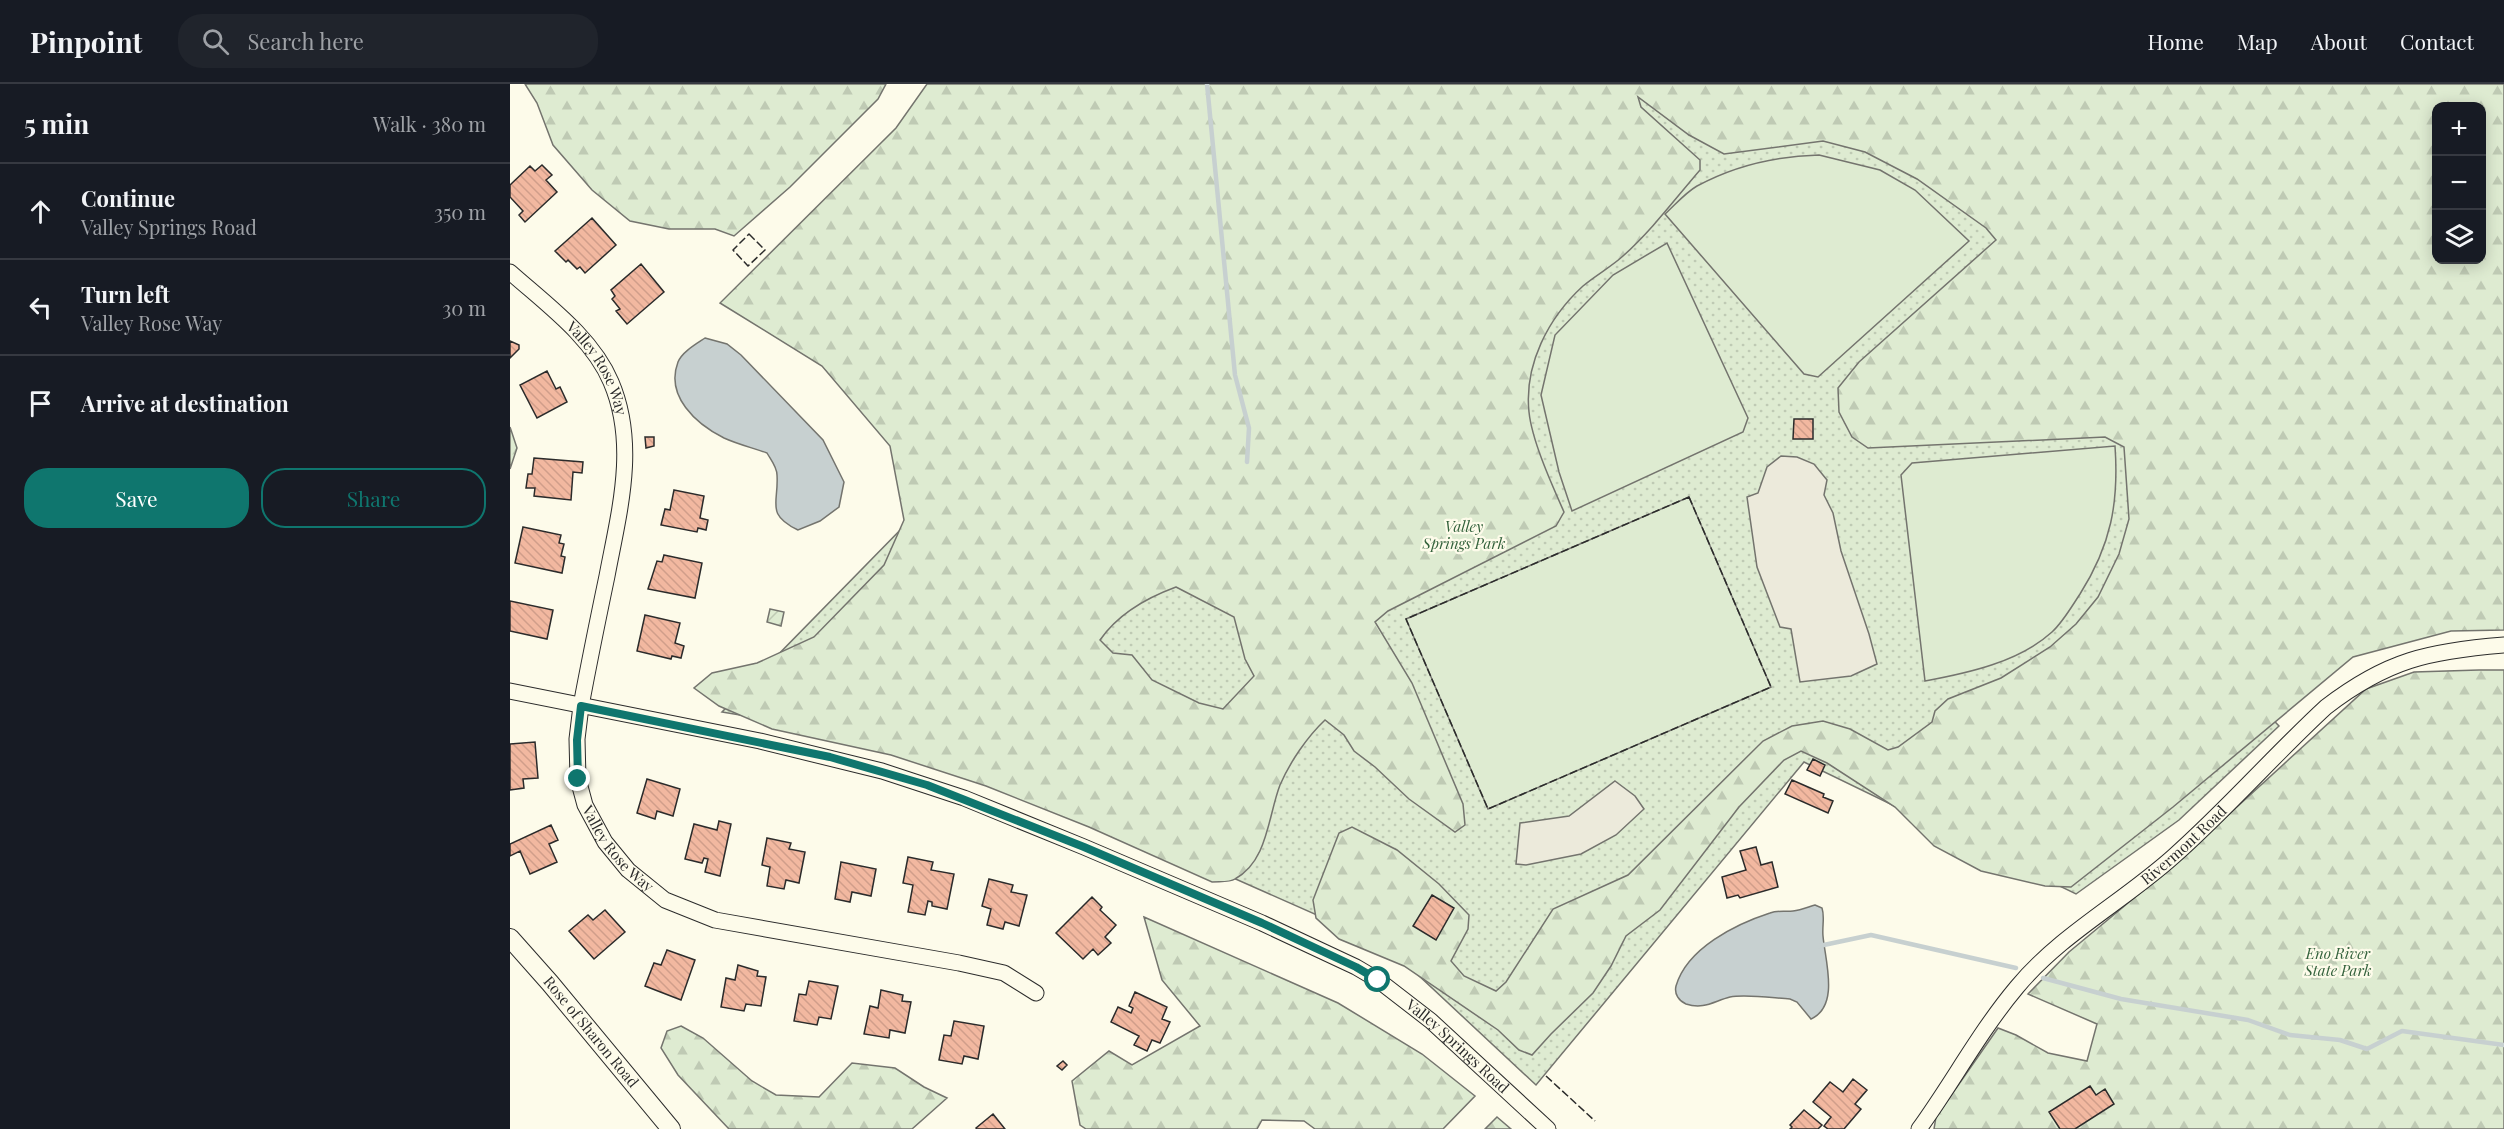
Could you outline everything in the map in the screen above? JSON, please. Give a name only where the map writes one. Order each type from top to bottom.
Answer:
[{"type":"street","name":"Valley Rose Way","points":[[510,272],[587,343],[611,382],[623,425],[626,462],[620,507],[581,706],[577,740],[578,779],[585,805],[605,842],[628,870],[665,900],[715,920],[960,963],[1004,973],[1036,993]]},
{"type":"street","name":"Rivermont Road","points":[[1919,1129],[1948,1088],[1978,1038],[2035,967],[2081,926],[2139,885],[2174,856],[2326,707],[2365,680],[2408,659],[2451,650],[2504,645]]},
{"type":"street","name":"Valley Springs Road","points":[[510,691],[830,757],[927,785],[1084,847],[1262,923],[1356,967],[1400,995],[1431,1020],[1548,1129]]},
{"type":"street","name":"Rose of Sharon Road","points":[[510,938],[671,1129]]},
{"type":"green space","points":[[525,84],[886,84],[878,99],[790,187],[734,236],[715,229],[669,229],[630,221],[592,190],[553,145],[537,103]]},
{"type":"green space","name":"Valley Springs Park","points":[[927,84],[2504,84],[2504,630],[2451,631],[2353,657],[2173,807],[2071,887],[2045,886],[1981,871],[1934,846],[1895,807],[1827,763],[1801,751],[1784,760],[1739,807],[1660,910],[1626,936],[1611,966],[1593,993],[1532,1055],[1519,1050],[1498,1030],[1404,966],[1339,939],[1316,918],[1313,900],[1339,833],[1352,827],[1397,850],[1439,884],[1469,915],[1468,929],[1451,961],[1464,976],[1496,991],[1506,982],[1553,909],[1628,875],[1763,741],[1792,726],[1823,721],[1850,729],[1888,750],[1898,747],[1932,722],[1935,711],[1948,699],[2001,678],[2050,647],[2076,624],[2098,597],[2119,554],[2129,519],[2124,447],[2105,437],[1868,448],[1852,437],[1839,412],[1838,388],[1859,362],[1996,240],[1986,228],[1917,179],[1865,152],[1823,141],[1724,154],[1689,135],[1638,97],[1641,107],[1700,160],[1700,170],[1634,246],[1570,299],[1541,343],[1530,377],[1529,412],[1538,449],[1564,512],[1556,526],[1388,611],[1375,622],[1412,683],[1463,804],[1465,825],[1455,832],[1409,799],[1354,751],[1344,735],[1325,720],[1305,742],[1284,776],[1261,850],[1254,861],[1246,871],[1233,880],[1212,882],[1089,827],[986,786],[891,755],[772,729],[719,706],[694,688],[712,673],[757,663],[814,637],[884,565],[904,520],[890,446],[822,366],[720,303],[896,128]],"holes":[[[1176,587],[1234,617],[1245,659],[1254,676],[1223,709],[1199,703],[1152,680],[1132,655],[1113,653],[1100,640],[1115,622],[1134,608]]]},
{"type":"green space","name":"Valley Springs Park","points":[[1337,84],[2180,84],[2143,584],[2279,726],[2179,820],[2076,894],[1804,762],[1536,1085],[1387,946],[1003,776],[783,722],[722,712]]},
{"type":"green space","points":[[1819,155],[1880,170],[1915,190],[1969,241],[1818,377],[1804,374],[1665,214],[1693,189],[1726,173],[1756,163],[1787,157]]},
{"type":"green space","points":[[1667,243],[1748,418],[1743,432],[1572,511],[1559,472],[1541,395],[1555,335],[1613,275]]},
{"type":"green space","points":[[510,427],[517,448],[510,469]]},
{"type":"green space","points":[[2115,446],[2116,486],[2106,541],[2091,576],[2060,624],[2039,642],[2009,659],[1975,670],[1925,681],[1901,475],[1912,463]]},
{"type":"green space","points":[[1689,497],[1771,687],[1488,809],[1406,619]]},
{"type":"green space","points":[[770,609],[784,612],[781,626],[767,622]]},
{"type":"green space","name":"Eno River State Park","points":[[2504,670],[2504,1129],[1934,1129],[1936,1117],[1998,1028],[2048,1053],[2087,1061],[2097,1024],[2028,994],[2069,952],[2169,869],[2366,689],[2414,672]]},
{"type":"green space","points":[[1144,917],[1338,1003],[1422,1054],[1475,1096],[1443,1129],[1315,1129],[1304,1121],[1262,1120],[1257,1129],[1086,1129],[1080,1125],[1072,1081],[1109,1051],[1132,1065],[1200,1026],[1162,980]]},
{"type":"green space","points":[[681,1026],[703,1038],[752,1081],[776,1095],[819,1097],[852,1063],[895,1068],[924,1087],[947,1098],[912,1129],[729,1129],[678,1075],[661,1048],[667,1031]]},
{"type":"green space","points":[[1497,1117],[1511,1129],[1485,1129]]},
{"type":"shaded area","points":[[705,338],[727,344],[741,355],[823,440],[844,482],[839,507],[820,521],[798,530],[781,519],[776,507],[777,472],[767,453],[713,432],[694,417],[679,397],[675,374],[678,362],[686,352]]},
{"type":"shaded area","points":[[1781,456],[1797,457],[1814,464],[1827,480],[1824,495],[1833,513],[1841,551],[1877,664],[1851,676],[1800,682],[1791,629],[1780,627],[1757,567],[1747,497],[1758,493],[1767,467]]},
{"type":"shaded area","points":[[1615,781],[1635,796],[1644,809],[1616,835],[1581,854],[1526,865],[1516,864],[1520,823],[1569,816]]},
{"type":"shaded area","points":[[1815,905],[1823,911],[1823,936],[1829,982],[1825,1004],[1820,1013],[1811,1019],[1797,1002],[1790,999],[1736,996],[1709,1004],[1692,1006],[1678,997],[1676,986],[1682,972],[1691,960],[1714,939],[1770,913],[1796,911]]},
{"type":"building","points":[[542,165],[552,175],[546,180],[557,192],[525,222],[519,215],[523,211],[510,197],[510,185],[530,166],[535,171]]},
{"type":"building","points":[[592,218],[616,245],[585,273],[568,260],[566,262],[555,251]]},
{"type":"building","points":[[641,264],[664,292],[627,324],[616,311],[620,309],[612,299],[615,296],[611,290]]},
{"type":"building","points":[[510,341],[519,345],[519,349],[510,358]]},
{"type":"building","points":[[547,371],[556,389],[560,387],[567,402],[537,418],[520,385]]},
{"type":"building","points":[[1794,419],[1813,419],[1813,439],[1793,439]]},
{"type":"building","points":[[645,437],[654,437],[654,446],[646,448]]},
{"type":"building","points":[[534,458],[583,462],[582,473],[573,472],[571,500],[534,496],[535,488],[526,488],[528,474],[532,474]]},
{"type":"building","points":[[674,490],[704,496],[700,518],[708,520],[706,530],[698,528],[697,532],[661,525],[665,509],[670,510]]},
{"type":"building","points":[[523,527],[561,535],[559,543],[564,544],[561,556],[565,557],[562,573],[515,563]]},
{"type":"building","points":[[664,555],[702,563],[695,598],[648,589],[657,561],[662,562]]},
{"type":"building","points":[[510,601],[553,610],[547,639],[510,631]]},
{"type":"building","points":[[645,615],[680,623],[675,643],[684,646],[681,658],[672,656],[671,659],[637,651]]},
{"type":"building","points":[[535,742],[538,778],[523,779],[524,788],[510,790],[510,744]]},
{"type":"building","points":[[1813,759],[1825,765],[1820,776],[1807,770]]},
{"type":"building","points":[[647,779],[680,789],[673,816],[657,811],[655,819],[637,813]]},
{"type":"building","points":[[1792,780],[1824,794],[1823,797],[1833,801],[1828,813],[1785,794]]},
{"type":"building","points":[[719,821],[731,824],[720,876],[705,872],[708,859],[704,858],[702,863],[685,859],[694,824],[717,830]]},
{"type":"building","points":[[551,825],[558,840],[549,844],[557,862],[530,874],[520,851],[510,856],[510,844]]},
{"type":"building","points":[[767,838],[791,843],[789,849],[805,852],[799,883],[786,880],[784,889],[767,886],[770,867],[762,865]]},
{"type":"building","points":[[1756,847],[1761,865],[1772,862],[1778,887],[1740,898],[1738,895],[1727,898],[1722,877],[1746,870],[1740,851]]},
{"type":"building","points":[[908,857],[933,862],[931,870],[954,874],[947,909],[932,906],[932,902],[928,901],[925,915],[908,912],[913,885],[903,883]]},
{"type":"building","points":[[841,862],[876,869],[871,896],[852,892],[850,902],[835,899]]},
{"type":"building","points":[[989,879],[1013,885],[1011,892],[1027,895],[1019,926],[1005,922],[1003,929],[987,925],[991,909],[982,906]]},
{"type":"building","points":[[1432,895],[1454,908],[1436,940],[1413,926]]},
{"type":"building","points":[[1092,897],[1102,907],[1100,910],[1116,925],[1105,937],[1111,943],[1098,955],[1093,949],[1083,959],[1056,933]]},
{"type":"building","points":[[605,910],[625,932],[594,959],[569,931],[588,915],[593,920]]},
{"type":"building","points":[[667,950],[695,960],[681,1000],[645,986],[654,963],[661,965]]},
{"type":"building","points":[[738,965],[758,971],[757,976],[766,977],[761,1006],[746,1004],[744,1011],[721,1007],[726,978],[735,980]]},
{"type":"building","points":[[809,981],[838,986],[831,1019],[819,1017],[817,1025],[794,1021],[799,994],[806,995]]},
{"type":"building","points":[[881,990],[903,995],[902,1001],[911,1002],[905,1033],[890,1030],[889,1038],[864,1034],[870,1006],[878,1008]]},
{"type":"building","points":[[1135,992],[1167,1007],[1162,1019],[1170,1022],[1160,1043],[1152,1040],[1147,1051],[1134,1045],[1139,1036],[1111,1022],[1118,1007],[1131,1013],[1133,1008],[1129,1006]]},
{"type":"building","points":[[954,1021],[984,1026],[978,1059],[964,1056],[962,1064],[939,1060],[944,1035],[951,1036]]},
{"type":"building","points":[[1063,1061],[1067,1065],[1062,1070],[1057,1066]]},
{"type":"building","points":[[1853,1079],[1867,1090],[1855,1104],[1861,1109],[1844,1129],[1828,1129],[1824,1126],[1831,1117],[1813,1102],[1830,1082],[1843,1092]]},
{"type":"building","points":[[2090,1086],[2096,1095],[2105,1089],[2114,1104],[2075,1129],[2060,1129],[2049,1112]]},
{"type":"building","points":[[1804,1110],[1822,1125],[1818,1129],[1790,1129],[1792,1127],[1790,1125]]},
{"type":"building","points":[[993,1114],[1005,1129],[976,1128]]},
{"type":"waterway","points":[[1207,84],[1235,375],[1249,428],[1247,462]]},
{"type":"waterway","points":[[1819,946],[1871,935],[2016,968]]},
{"type":"waterway","points":[[2043,978],[2121,999],[2248,1020],[2290,1035],[2340,1040],[2367,1049],[2402,1031],[2504,1045]]},
{"type":"fence","points":[[749,234],[765,250],[748,266],[733,250],[749,234]]},
{"type":"fence","points":[[1689,497],[1771,687],[1488,809],[1406,619],[1689,497]]},
{"type":"fence","points":[[1546,1076],[1595,1121]]},
{"type":"route","points":[[578,779],[577,740],[581,706],[830,757],[882,771],[964,798],[1262,923],[1356,967],[1378,980]]}]
